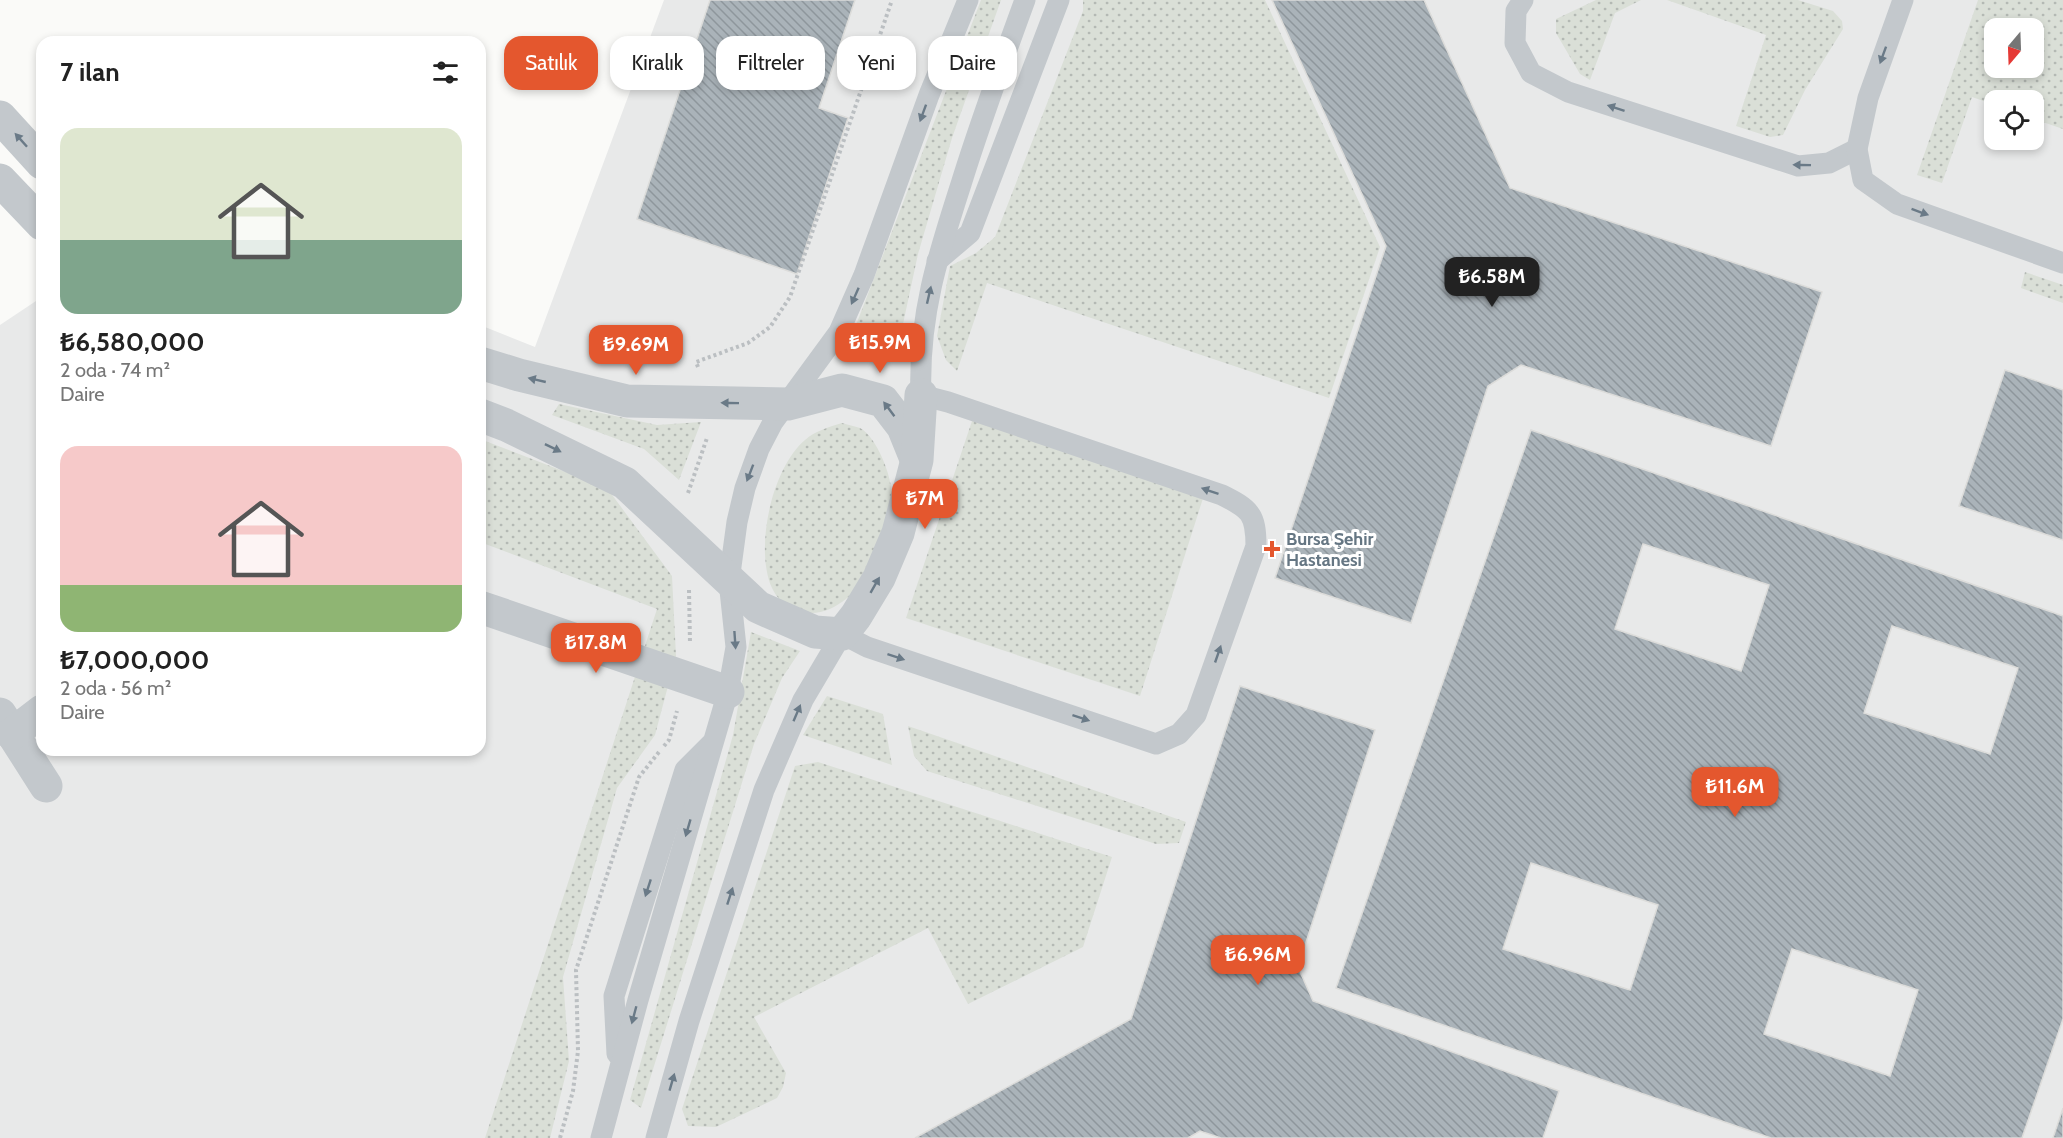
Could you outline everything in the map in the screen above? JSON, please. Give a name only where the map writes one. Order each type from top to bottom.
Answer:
[{"type":"street","points":[[0,117],[36,156]]},
{"type":"street","points":[[0,180],[36,218]]},
{"type":"street","points":[[486,365],[627,401],[788,404],[842,390],[883,401],[903,427],[917,460]]},
{"type":"street","points":[[486,418],[506,425],[625,483],[758,607],[815,632],[842,634],[879,578],[898,532],[917,460],[921,395]]},
{"type":"street","points":[[486,610],[728,692]]},
{"type":"street","points":[[36,713],[6,724],[46,786]]},
{"type":"lane","points":[[601,1138],[728,692],[736,647],[729,582],[744,488],[759,449],[773,422],[839,332],[864,275],[925,106],[968,0]]},
{"type":"lane","points":[[656,1138],[689,1021],[764,790],[803,700],[842,634],[867,647],[1156,744],[1179,734],[1196,715],[1256,546],[1256,526],[1246,507],[1222,495],[948,402],[921,395],[920,362],[924,314],[937,261],[986,105],[1025,0]]},
{"type":"lane","points":[[937,261],[970,233],[1059,0]]},
{"type":"lane","points":[[1523,0],[1516,11],[1515,43],[1531,73],[1568,92],[1798,166],[1829,163],[1857,149]]},
{"type":"lane","points":[[1896,5],[1868,98],[1857,149],[1863,180],[1897,204],[2063,263]]},
{"type":"shaded area","name":"Bursa Şehir Hastanesi","points":[[664,0],[2063,0],[2063,1138],[0,1138],[0,325],[36,301],[36,756],[486,756],[486,327],[535,347],[631,90],[704,90],[704,36],[651,36]]},
{"type":"shaded area","points":[[981,0],[1001,0],[988,36],[967,36]]},
{"type":"shaded area","points":[[1083,0],[1265,0],[1380,247],[1329,398],[987,283],[957,371],[946,360],[937,336],[950,266],[976,253],[995,237],[1083,11]]},
{"type":"shaded area","points":[[1596,0],[1641,0],[1615,13],[1590,80],[1580,74],[1556,33],[1556,19]]},
{"type":"shaded area","points":[[1667,0],[1798,0],[1833,11],[1842,21],[1843,29],[1805,90],[1783,135],[1770,137],[1736,126],[1766,35]]},
{"type":"shaded area","points":[[1978,0],[2063,0],[2063,129],[2044,122],[2044,90],[1984,90],[1984,101],[1972,97],[1942,183],[1917,175]]},
{"type":"shaded area","points":[[946,90],[969,90],[952,138],[918,254],[897,352],[851,338]]},
{"type":"shaded area","points":[[2025,272],[2063,285],[2063,303],[2021,288]]},
{"type":"shaded area","points":[[559,404],[657,425],[701,422],[679,480],[644,449],[552,415]]},
{"type":"shaded area","points":[[973,418],[1205,492],[1140,696],[906,618]]},
{"type":"shaded area","points":[[842,423],[860,428],[878,448],[892,496],[872,570],[857,589],[838,604],[828,610],[806,613],[784,603],[772,588],[765,552],[769,510],[783,469],[793,453],[813,434]]},
{"type":"shaded area","points":[[486,441],[607,488],[672,576],[676,656],[655,735],[617,788],[563,977],[569,1061],[550,1138],[485,1138],[657,609],[486,544]]},
{"type":"shaded area","points":[[751,632],[800,651],[782,678],[754,744],[641,1108],[630,1100],[733,735]]},
{"type":"shaded area","points":[[827,696],[883,714],[892,765],[803,735]]},
{"type":"shaded area","points":[[908,726],[1186,822],[1179,843],[1156,844],[927,771],[914,756]]},
{"type":"shaded area","points":[[818,762],[1112,857],[1083,947],[968,1004],[928,928],[754,1017],[786,1073],[783,1087],[777,1098],[716,1127],[688,1126],[682,1109],[795,766]]},
{"type":"building","points":[[710,0],[855,0],[843,36],[837,36],[837,54],[825,90],[819,108],[848,118],[797,274],[637,219],[680,90],[704,90],[704,36],[698,36]]},
{"type":"building","points":[[1272,0],[1424,0],[1510,188],[1822,292],[1771,446],[1521,365],[1488,386],[1411,623],[1275,578],[1386,246]]},
{"type":"building","points":[[2005,370],[2063,390],[2063,540],[1959,506]]},
{"type":"building","points":[[1531,430],[2063,616],[2063,1019],[2022,1138],[1771,1138],[1336,988]],"holes":[[[1643,544],[1769,585],[1741,671],[1615,629]],[[1892,626],[2018,668],[1990,754],[1864,713]],[[1531,863],[1658,905],[1630,990],[1503,949]],[[1792,949],[1918,990],[1890,1076],[1764,1034]]]},
{"type":"building","points":[[1240,686],[1375,730],[1298,967],[1313,1001],[1559,1091],[1543,1138],[1221,1138],[1200,1131],[1188,1138],[915,1138],[1131,1019]]},
{"type":"building","points":[[2063,1108],[2063,1138],[2053,1138]]},
{"type":"place","name":"Bursa Şehir Hastanesi","points":[[1272,549]]}]
